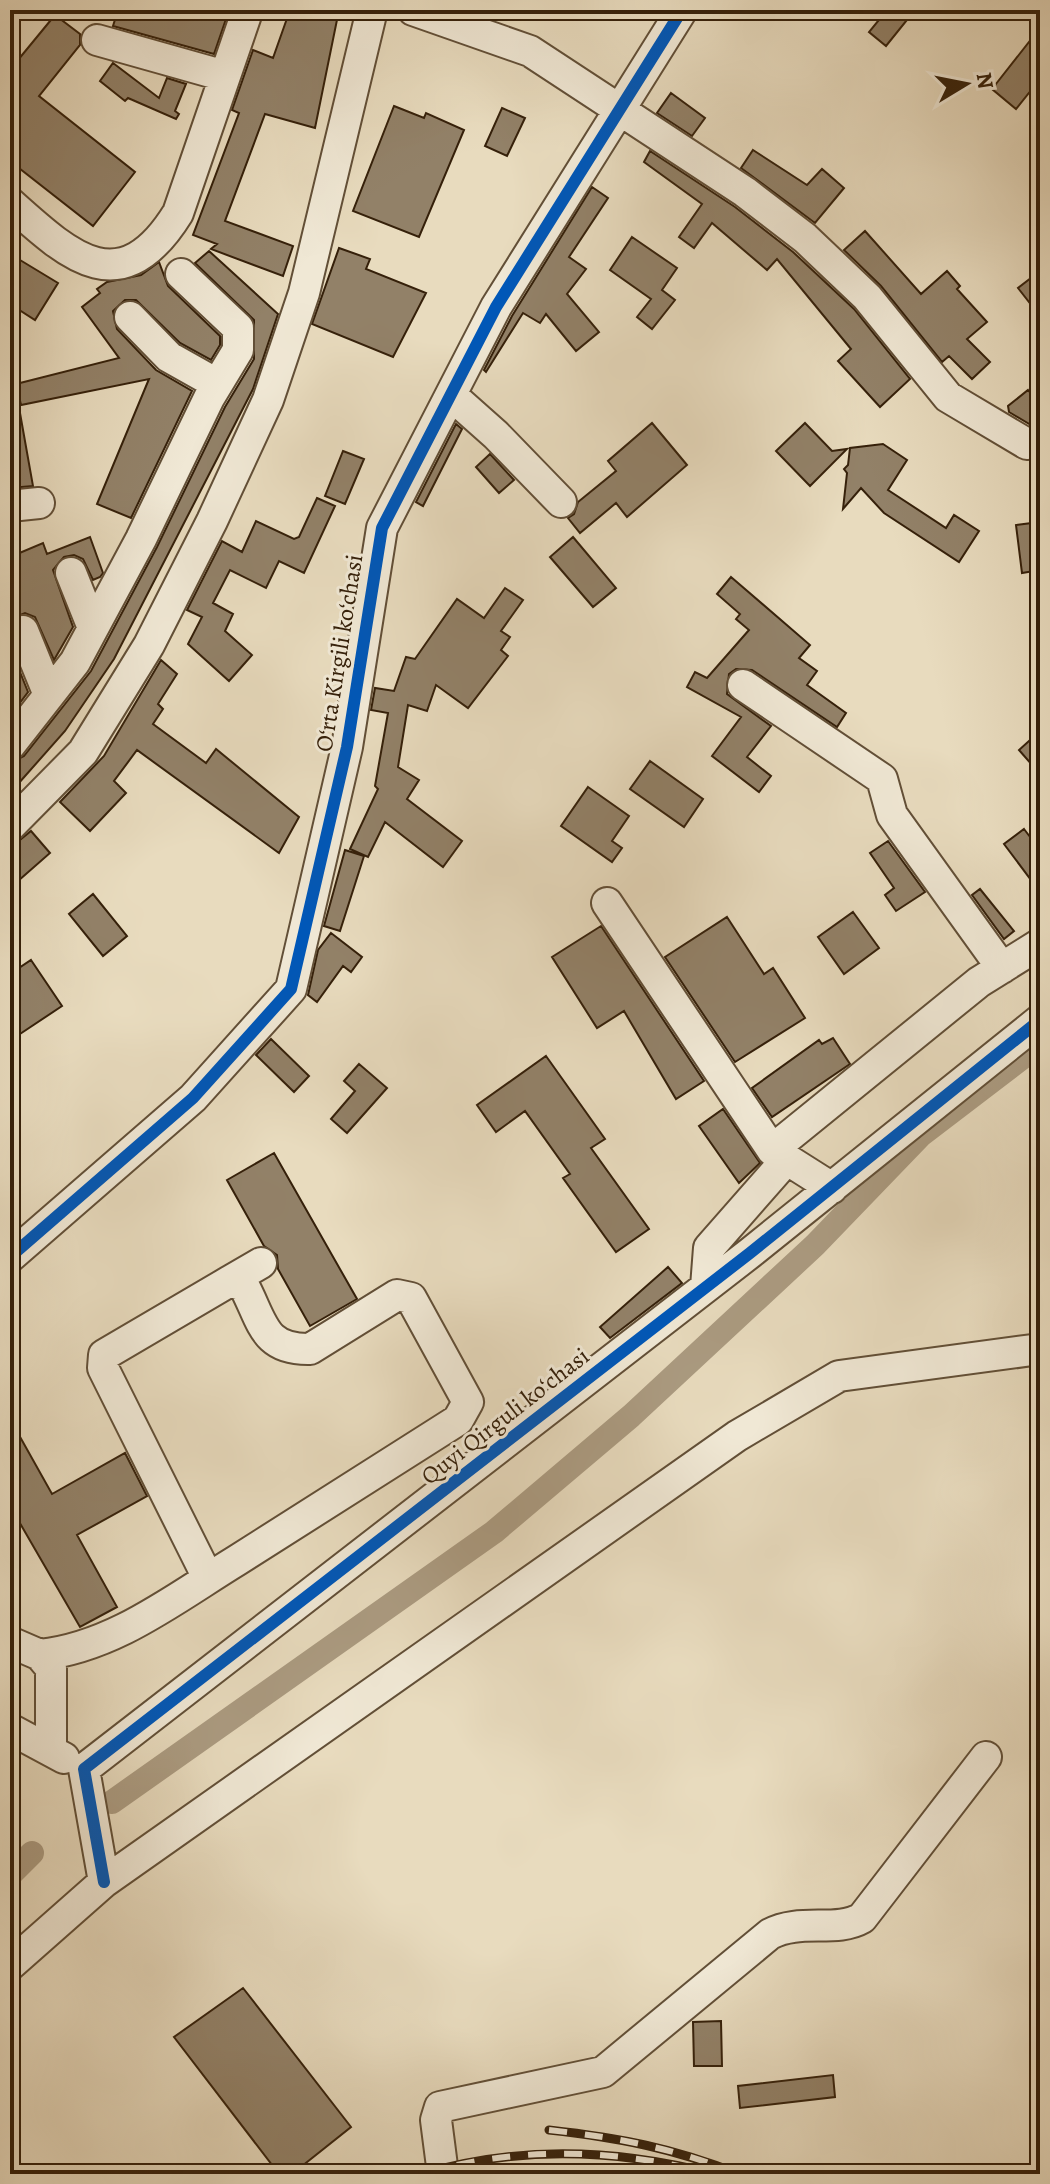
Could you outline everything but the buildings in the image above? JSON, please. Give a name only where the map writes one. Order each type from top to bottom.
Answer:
[{"type":"street","points":[[10,826],[83,752],[149,645],[268,400],[304,293],[372,10]]},
{"type":"street","points":[[413,10],[530,51],[745,192],[805,238],[867,297],[948,397],[1027,444],[1040,442]]},
{"type":"street","name":"Oʻrta Kirgili koʻchasi","points":[[10,1257],[193,1098],[291,989],[347,747],[382,528],[496,307],[682,10]]},
{"type":"street","points":[[10,203],[69,254],[99,264],[123,262],[142,253],[165,234],[178,213],[247,12]]},
{"type":"street","points":[[97,40],[225,76]]},
{"type":"street","points":[[10,745],[75,662],[217,384],[238,350],[238,328],[181,274]]},
{"type":"street","points":[[130,317],[169,357],[217,384]]},
{"type":"street","points":[[451,395],[496,435],[561,502]]},
{"type":"street","points":[[71,573],[93,628]]},
{"type":"street","points":[[23,631],[49,695]]},
{"type":"street","points":[[743,685],[882,779],[892,815],[1002,968]]},
{"type":"street","points":[[607,903],[779,1154],[832,1188]]},
{"type":"street","points":[[706,1287],[709,1248],[779,1154],[930,1021],[1040,944]]},
{"type":"street","name":"Quyi Qirguli koʻchasi","points":[[84,1769],[706,1287],[1040,1020]]},
{"type":"street","points":[[208,1578],[103,1368],[104,1355],[261,1263]]},
{"type":"street","points":[[40,1655],[72,1652],[118,1634],[458,1420],[468,1402],[411,1298],[397,1295],[310,1349],[297,1350],[283,1348],[272,1340],[244,1286],[230,1281]]},
{"type":"street","points":[[10,1965],[104,1882],[737,1436],[839,1376],[1040,1349]]},
{"type":"street","points":[[10,1642],[40,1655],[51,1668],[51,1751]]},
{"type":"street","points":[[10,1729],[84,1769],[104,1882]]},
{"type":"street","points":[[443,2174],[436,2120],[440,2107],[603,2072],[770,1934],[785,1926],[850,1925],[862,1918],[986,1757]]},
{"type":"waterway","points":[[112,1802],[494,1532],[631,1416],[815,1245],[921,1135],[1040,1044]]},
{"type":"waterway","points":[[10,1875],[32,1853]]},
{"type":"railway","points":[[549,2130],[646,2145],[739,2174]]},
{"type":"railway","points":[[422,2174],[495,2158],[568,2154],[641,2159],[714,2174]]},
{"type":"cycle path","points":[[10,1257],[193,1098],[291,989],[347,747],[382,528],[496,307],[682,10]]},
{"type":"cycle path","points":[[104,1882],[84,1769],[750,1253],[1040,1020]]}]
